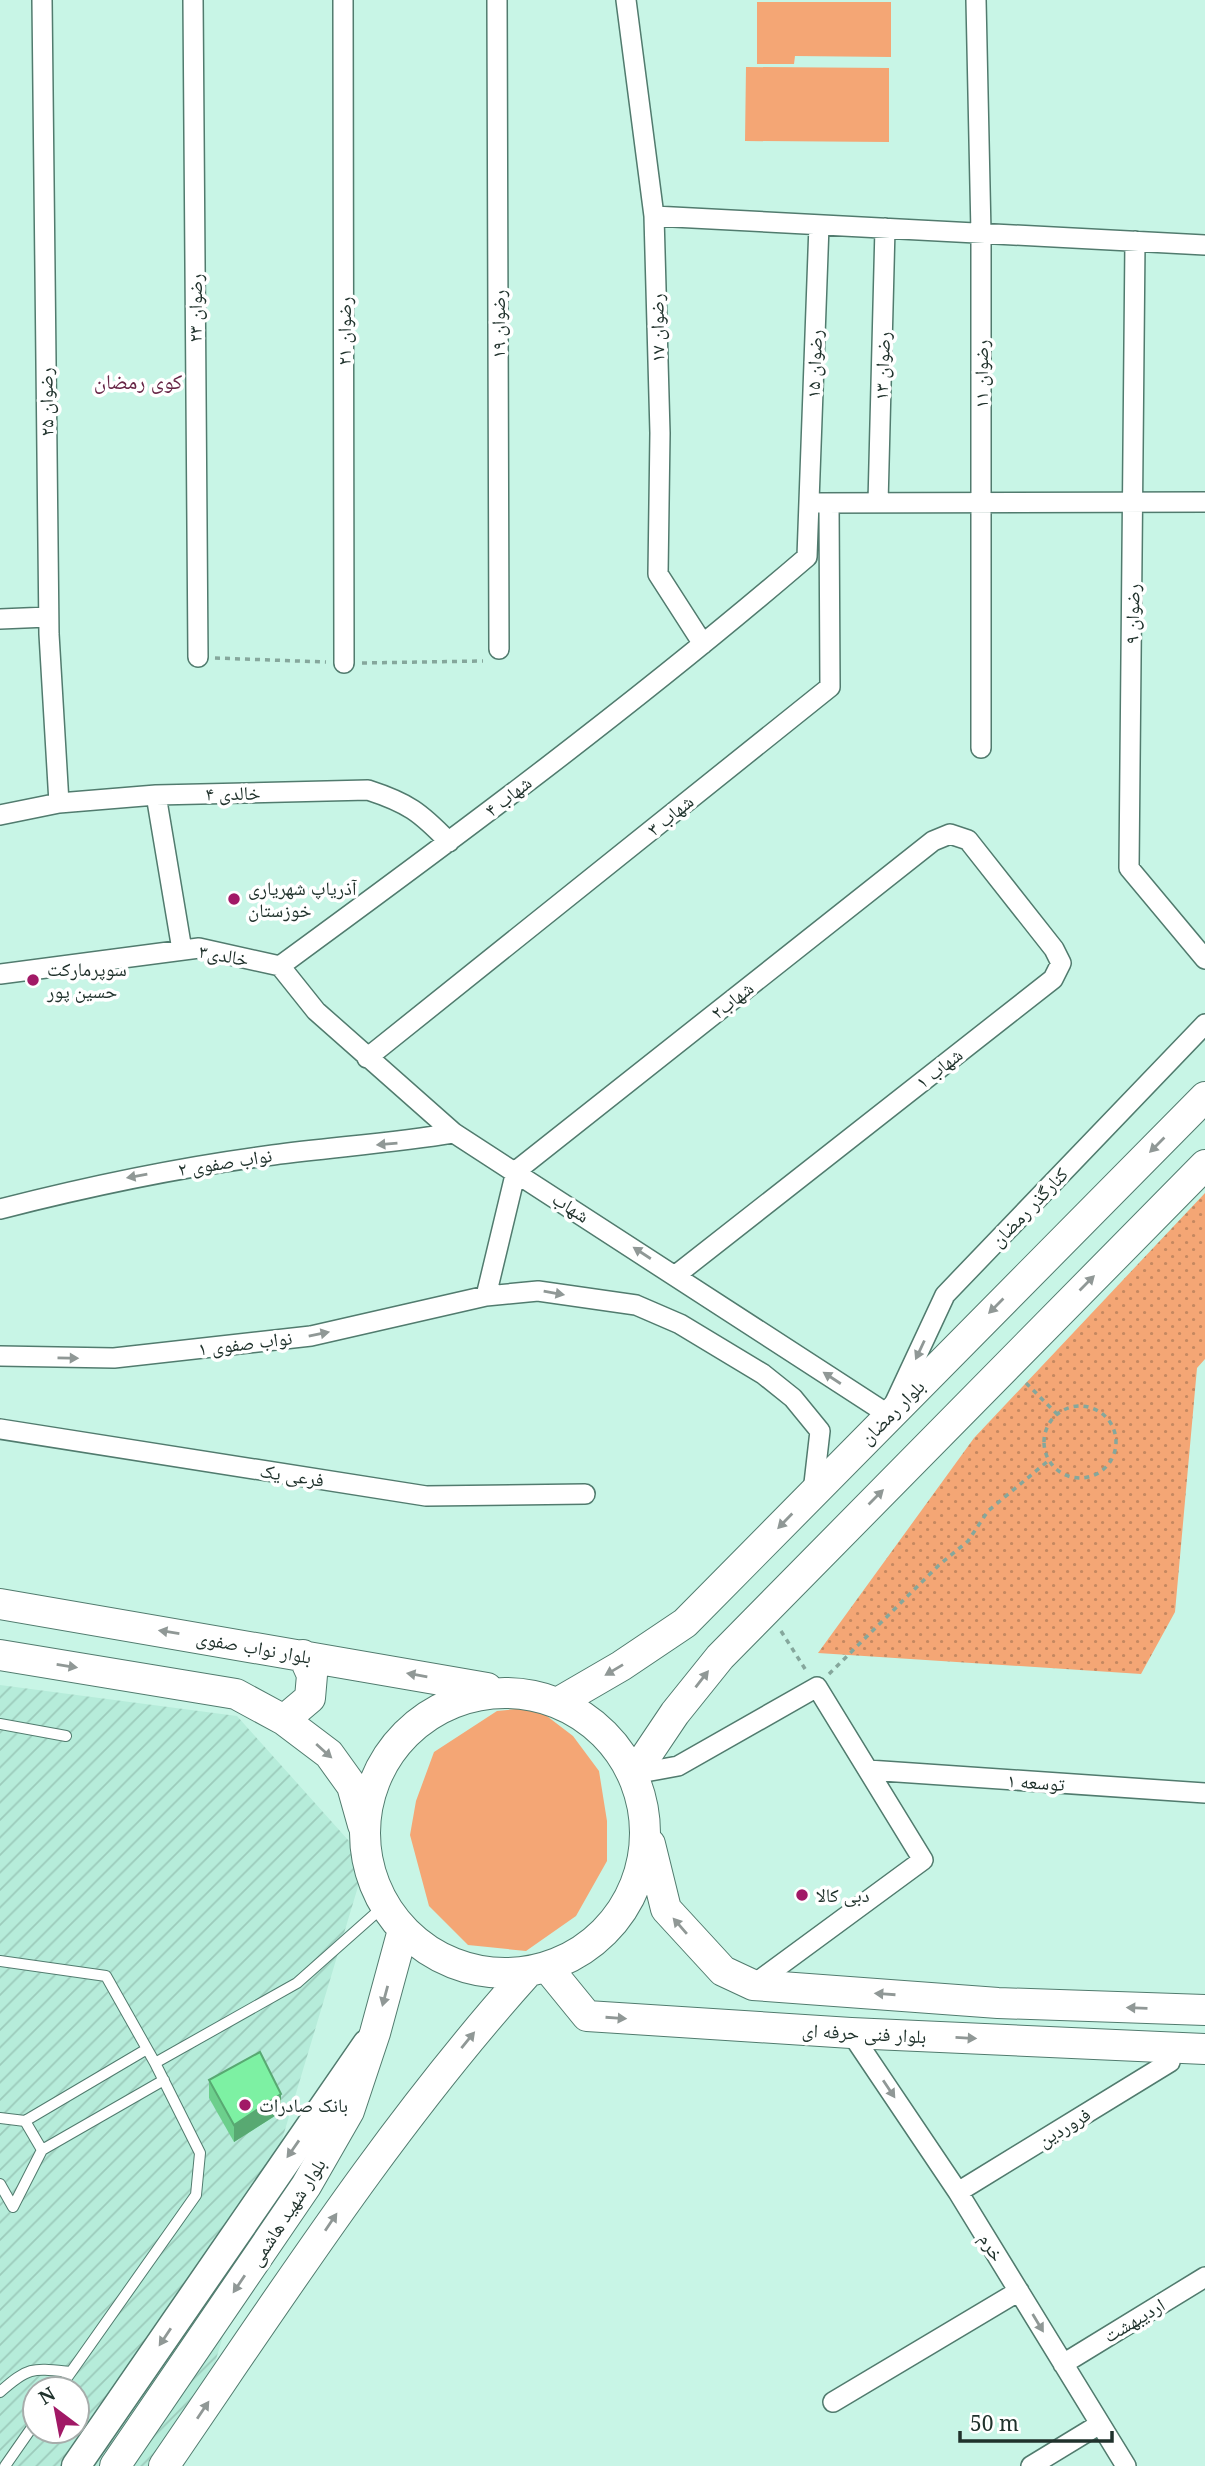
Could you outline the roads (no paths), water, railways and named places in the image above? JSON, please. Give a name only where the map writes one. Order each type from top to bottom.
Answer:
[{"type":"main road","name":"بلوار رمضان","points":[[559,1702],[621,1666],[685,1623],[1205,1097]]},
{"type":"main road","points":[[559,1702],[604,1731],[634,1774],[676,1713],[720,1657],[1205,1165]]},
{"type":"main road","points":[[1083,1218],[1117,1252]]},
{"type":"main road","name":"بلوار نواب صفوی","points":[[0,1604],[559,1702]]},
{"type":"main road","points":[[0,1655],[236,1694],[284,1720],[329,1754],[352,1786],[364,1829],[366,1860],[384,1905],[403,1930],[439,1958],[482,1972],[537,1969],[587,1947],[619,1916],[640,1876],[646,1831]]},
{"type":"main road","points":[[284,1720],[310,1698],[312,1675],[303,1655]]},
{"type":"main road","points":[[364,1829],[376,1776],[408,1731],[454,1701],[508,1692]]},
{"type":"main road","name":"بلوار فنی حرفه ای","points":[[634,1774],[666,1909],[723,1971],[753,1984],[998,2003],[1205,2010]]},
{"type":"main road","name":"بلوار شهید هاشمی","points":[[115,2466],[306,2186],[349,2111],[375,2033],[403,1930]]},
{"type":"main road","points":[[164,2466],[340,2209],[462,2046],[537,1969]]},
{"type":"main road","name":"بلوار فنی حرفه ای","points":[[537,1969],[587,2016],[851,2033],[1205,2049]]},
{"type":"street","name":"رضوان ۲۵","points":[[42,0],[48,617],[60,803]]},
{"type":"street","name":"رضوان ۲۳","points":[[193,0],[198,657]]},
{"type":"street","name":"رضوان ۲۱","points":[[344,0],[344,663]]},
{"type":"street","name":"رضوان ۱۹","points":[[497,0],[499,649]]},
{"type":"street","name":"رضوان ۱۷","points":[[626,0],[654,216],[660,433],[658,574],[703,644]]},
{"type":"street","name":"رضوان ۱۱","points":[[976,0],[981,233],[981,748]]},
{"type":"street","points":[[654,216],[1205,245]]},
{"type":"street","name":"رضوان ۱۵","points":[[733,621],[807,557],[819,225]]},
{"type":"street","name":"رضوان ۱۳","points":[[878,503],[886,228]]},
{"type":"street","name":"رضوان ۹","points":[[1135,242],[1129,868],[1205,959]]},
{"type":"street","points":[[809,504],[1205,502]]},
{"type":"street","name":"شهاب ۳","points":[[367,1058],[830,687],[829,503]]},
{"type":"street","points":[[0,619],[48,617]]},
{"type":"street","name":"شهاب ۴","points":[[281,966],[449,842],[733,621]]},
{"type":"street","name":"خالدی ۴","points":[[0,815],[60,803],[156,795],[368,790],[401,801],[424,817],[449,842]]},
{"type":"street","points":[[156,795],[182,950]]},
{"type":"street","name":"شهاب۲","points":[[516,1171],[933,841],[950,834]]},
{"type":"street","name":"شهاب ۱","points":[[676,1275],[1053,979],[1061,963],[1054,949],[968,840],[950,834]]},
{"type":"street","name":"خالدی۳","points":[[0,974],[200,948],[281,966]]},
{"type":"street","name":"شهاب","points":[[281,966],[316,1011],[454,1133],[889,1415]]},
{"type":"street","name":"کنارگذر رمضان","points":[[889,1415],[945,1295],[1205,1024]]},
{"type":"street","name":"نواب صفوی ۲","points":[[0,1209],[133,1176],[272,1155],[392,1144],[454,1133]]},
{"type":"street","points":[[486,1296],[516,1171]]},
{"type":"street","name":"نواب صفوی ۱","points":[[0,1356],[114,1358],[311,1336],[486,1296],[538,1291],[636,1306],[680,1324],[763,1374],[793,1398],[820,1431],[812,1493]]},
{"type":"street","name":"فرعی یک","points":[[0,1429],[425,1496],[585,1494]]},
{"type":"street","points":[[634,1774],[678,1766],[817,1687],[923,1860],[753,1984]]},
{"type":"street","name":"توسعه ۱","points":[[868,1770],[1205,1793]]},
{"type":"street","points":[[76,2466],[375,2033]]},
{"type":"street","name":"خرم","points":[[851,2033],[958,2192],[1126,2466]]},
{"type":"street","name":"فروردین","points":[[958,2192],[1170,2062]]},
{"type":"street","name":"اردیبهشت","points":[[1063,2364],[1205,2277]]},
{"type":"street","points":[[833,2402],[1018,2291]]},
{"type":"street","points":[[1031,2466],[1100,2424]]},
{"type":"lane","points":[[0,1724],[66,1735]]},
{"type":"lane","points":[[155,2063],[297,1983],[384,1905]]},
{"type":"lane","points":[[0,1961],[106,1976],[155,2063],[200,2153],[196,2195],[69,2375]]},
{"type":"lane","points":[[0,2118],[25,2121],[147,2049]]},
{"type":"lane","points":[[0,2184],[13,2207],[42,2150],[164,2080]]},
{"type":"lane","points":[[25,2121],[42,2150]]},
{"type":"lane","points":[[0,2392],[23,2372],[42,2369],[71,2372]]},
{"type":"lane","points":[[5,2466],[21,2443]]},
{"type":"place","name":"آذریاپ شهریاری خوزستان","points":[[234,899]]},
{"type":"place","name":"سوپرمارکت حسین پور","points":[[33,980]]},
{"type":"place","name":"دبی کالا","points":[[802,1895]]},
{"type":"place","name":"بانک صادرات","points":[[245,2105]]},
{"type":"district","name":"کوی رمضان","points":[[138,381]]}]
